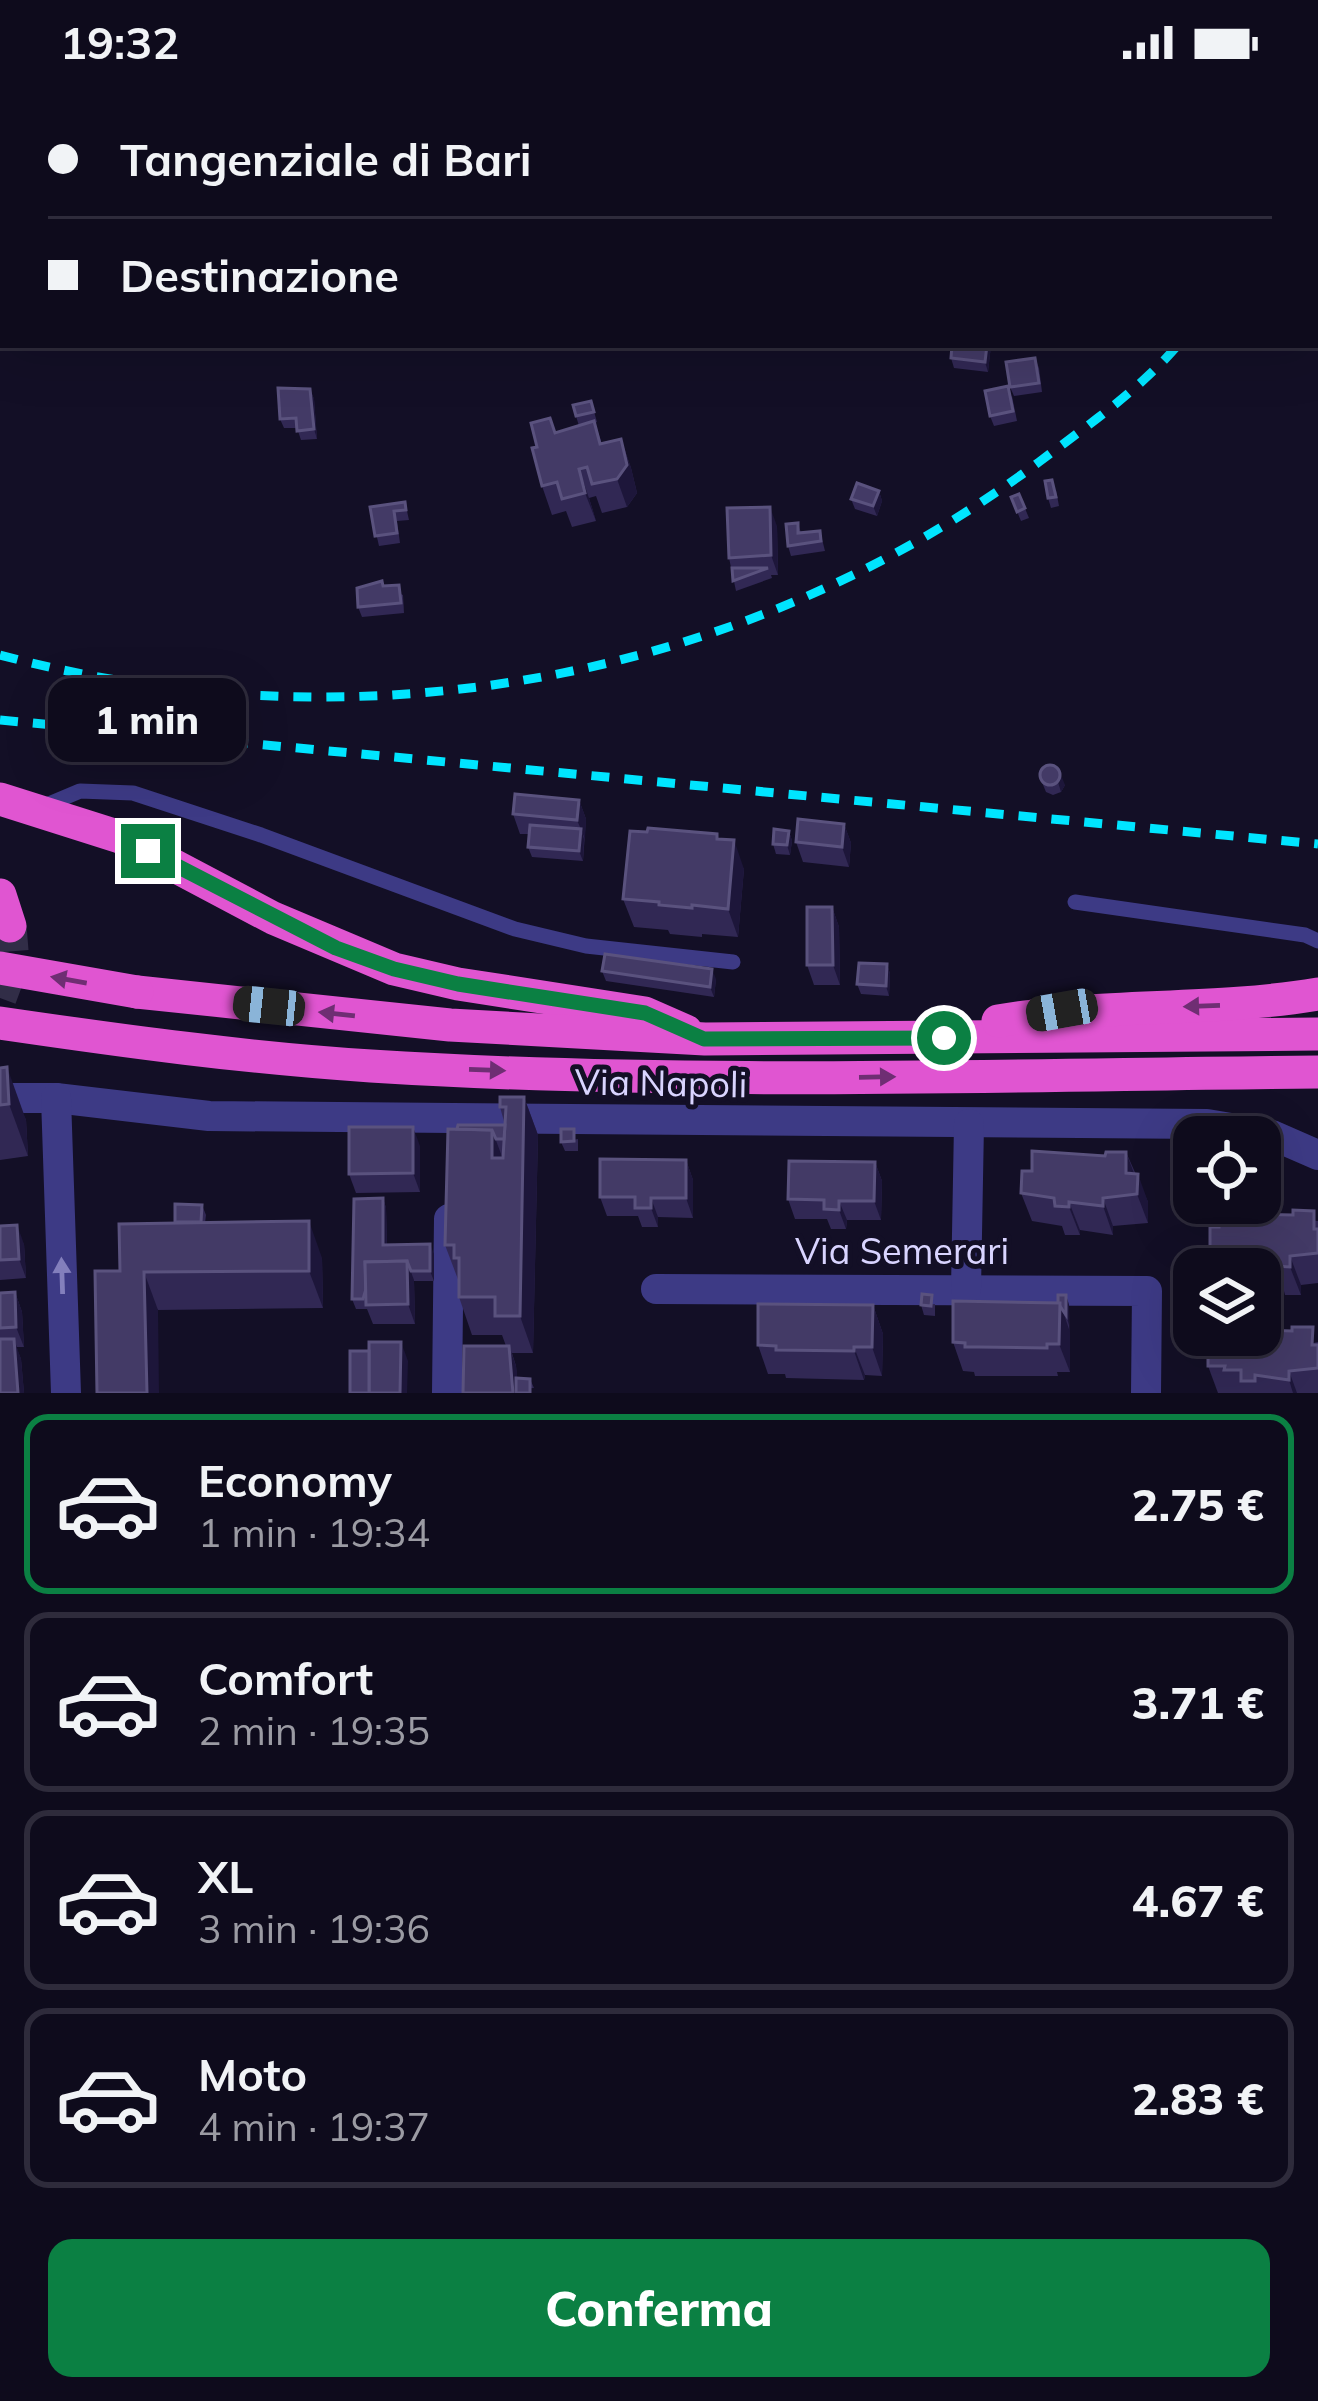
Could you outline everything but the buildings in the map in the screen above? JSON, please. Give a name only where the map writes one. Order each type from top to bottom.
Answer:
[{"type":"highway","points":[[0,799],[120,837],[273,918],[394,969],[458,984],[645,1013],[704,1039]]},
{"type":"highway","points":[[0,968],[137,992],[450,1025],[704,1039],[1318,1034]]},
{"type":"highway","points":[[899,1038],[1062,1010],[1235,1005],[1318,994]]},
{"type":"highway","points":[[0,1023],[131,1042],[370,1066]]},
{"type":"highway","points":[[0,1044],[370,1066],[768,1078],[1318,1072]]},
{"type":"highway","points":[[980,1076],[1055,1096],[1318,1095]]},
{"type":"street","name":"Via Napoli","points":[[0,1098],[56,1098],[209,1116],[451,1131],[1207,1124],[1272,1136],[1318,1155]]},
{"type":"street","points":[[56,1098],[66,1393]]},
{"type":"street","points":[[966,1289],[969,1124]]},
{"type":"street","points":[[446,1393],[450,1188]]},
{"type":"street","name":"Via Semerari","points":[[656,1289],[1147,1291],[1147,1393]]},
{"type":"lane","points":[[39,808],[80,791],[133,793],[514,929],[586,946],[733,962]]},
{"type":"lane","points":[[1075,902],[1305,935],[1318,941]]},
{"type":"tunnel","points":[[0,998],[13,963],[10,926]]},
{"type":"railway","points":[[0,655],[135,683],[271,696],[407,694],[542,677],[673,645],[801,599],[923,538],[1094,421],[1175,348]]},
{"type":"railway","points":[[0,720],[1318,844]]},
{"type":"route","points":[[148,851],[273,918],[394,969],[541,999],[645,1013],[704,1039],[944,1038]]}]
